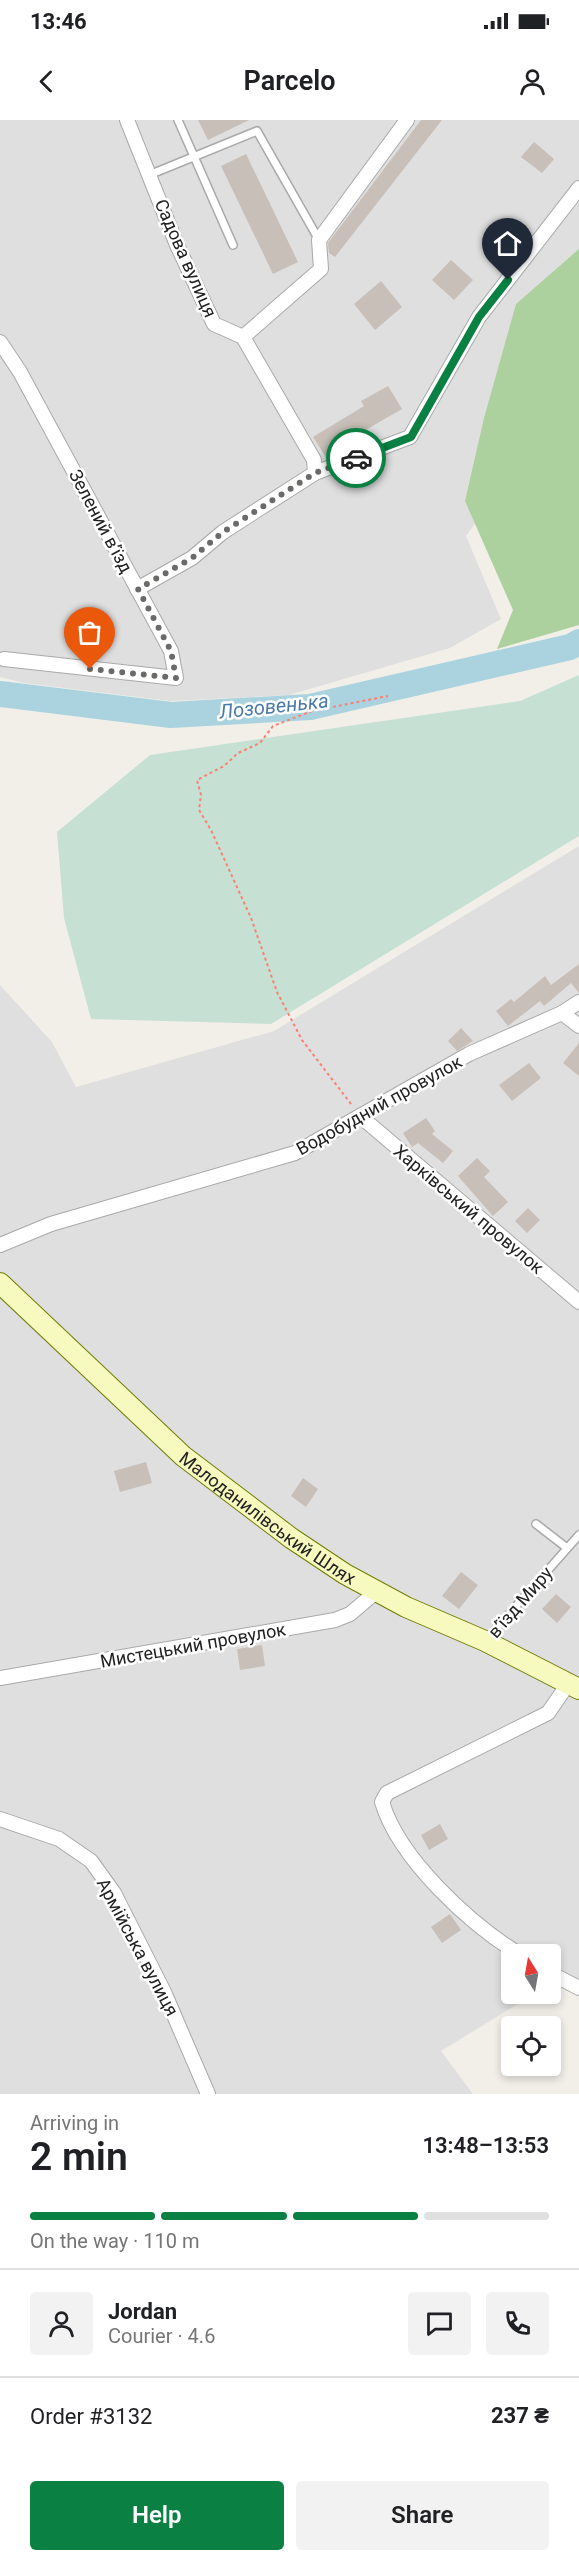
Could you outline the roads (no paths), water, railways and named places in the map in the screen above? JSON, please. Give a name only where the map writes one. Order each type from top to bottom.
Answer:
[{"type":"main road","name":"Малоданилівський Шлях","points":[[0,1283],[183,1456],[291,1538],[405,1607],[485,1641],[574,1686]]},
{"type":"street","name":"Садова вулиця","points":[[127,120],[177,245],[214,324],[243,337]]},
{"type":"street","points":[[315,473],[314,460],[243,337],[321,269],[319,240],[407,120]]},
{"type":"street","points":[[138,589],[192,558],[223,532],[315,473],[411,437],[479,317],[579,188]]},
{"type":"street","name":"Зелений в’їзд","points":[[0,342],[20,372],[171,651],[176,678],[4,659]]},
{"type":"street","name":"Водобудний провулок","points":[[0,1245],[51,1224],[295,1153],[469,1054],[562,1013],[579,1002]]},
{"type":"street","points":[[562,1013],[579,1026]]},
{"type":"street","name":"Харківський провулок","points":[[360,1116],[579,1302]]},
{"type":"street","name":"Мистецький провулок","points":[[0,1678],[335,1620],[350,1614],[377,1591]]},
{"type":"street","points":[[503,1944],[460,1908],[424,1870],[399,1839],[382,1802],[387,1793],[548,1713],[574,1686]]},
{"type":"street","name":"Армійська вулиця","points":[[0,1819],[58,1839],[92,1861],[114,1893],[164,1992],[208,2094]]},
{"type":"street","points":[[561,1979],[579,1988]]},
{"type":"lane","points":[[178,120],[233,245]]},
{"type":"lane","points":[[149,175],[257,131],[319,240]]},
{"type":"lane","points":[[536,1524],[567,1548]]},
{"type":"lane","name":"в’їзд Миру","points":[[485,1641],[579,1535]]},
{"type":"waterway","name":"Лозовенька","points":[[0,694],[171,715],[310,707],[570,647],[579,642]]}]
